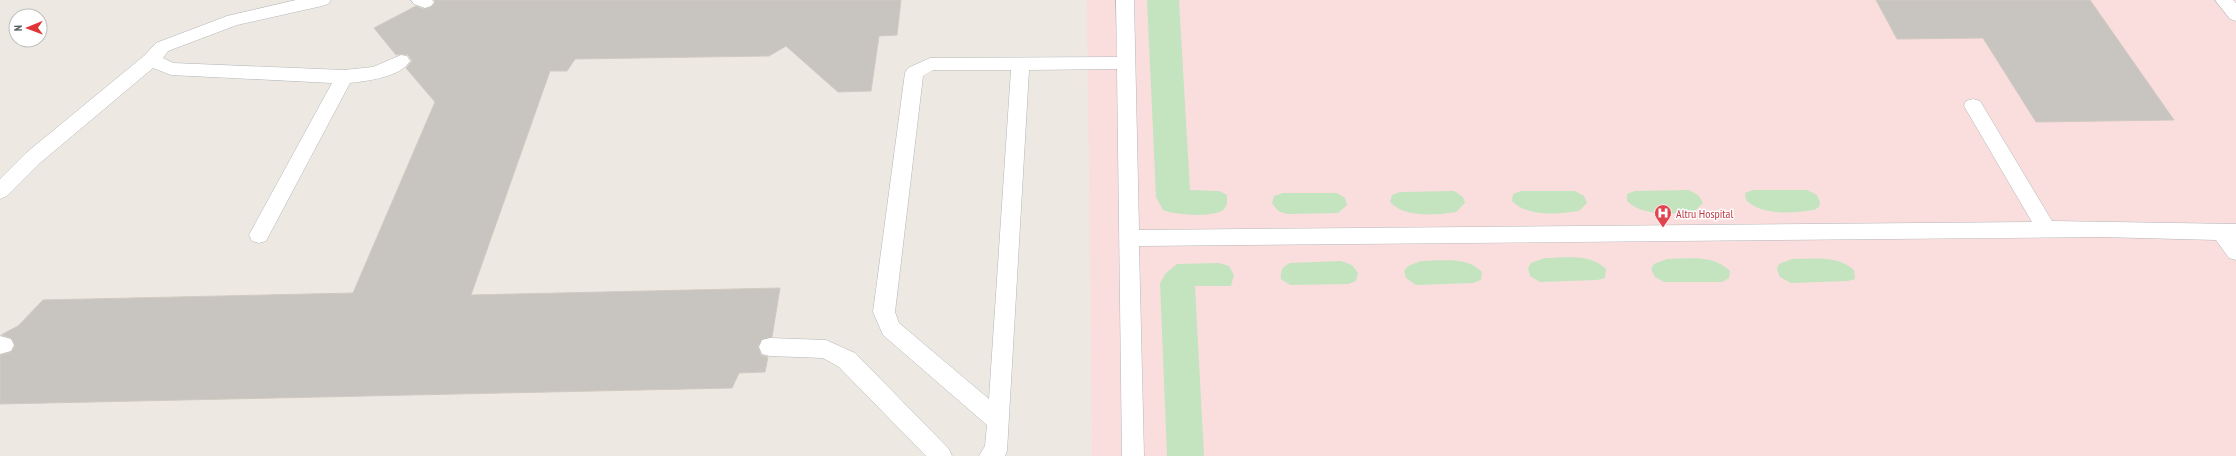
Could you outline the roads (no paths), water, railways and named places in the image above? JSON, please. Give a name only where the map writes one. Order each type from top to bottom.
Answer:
[{"type":"lane","points":[[0,191],[33,158],[151,60],[162,47],[233,20],[322,0]]},
{"type":"lane","points":[[1125,0],[1133,456]]},
{"type":"lane","points":[[2224,0],[2236,15]]},
{"type":"lane","points":[[151,60],[171,69],[344,77],[376,73],[401,61]]},
{"type":"lane","points":[[999,421],[890,329],[884,312],[914,72],[930,64],[1126,63]]},
{"type":"lane","points":[[990,456],[996,451],[999,421],[1020,64]]},
{"type":"lane","points":[[259,235],[344,77]]},
{"type":"lane","points":[[1973,106],[2047,230]]},
{"type":"lane","points":[[1129,238],[2047,230],[2229,232],[2236,252]]},
{"type":"lane","points":[[770,347],[826,349],[847,360],[941,456]]},
{"type":"place","name":"Altru Hospital","points":[[1663,228]]}]
